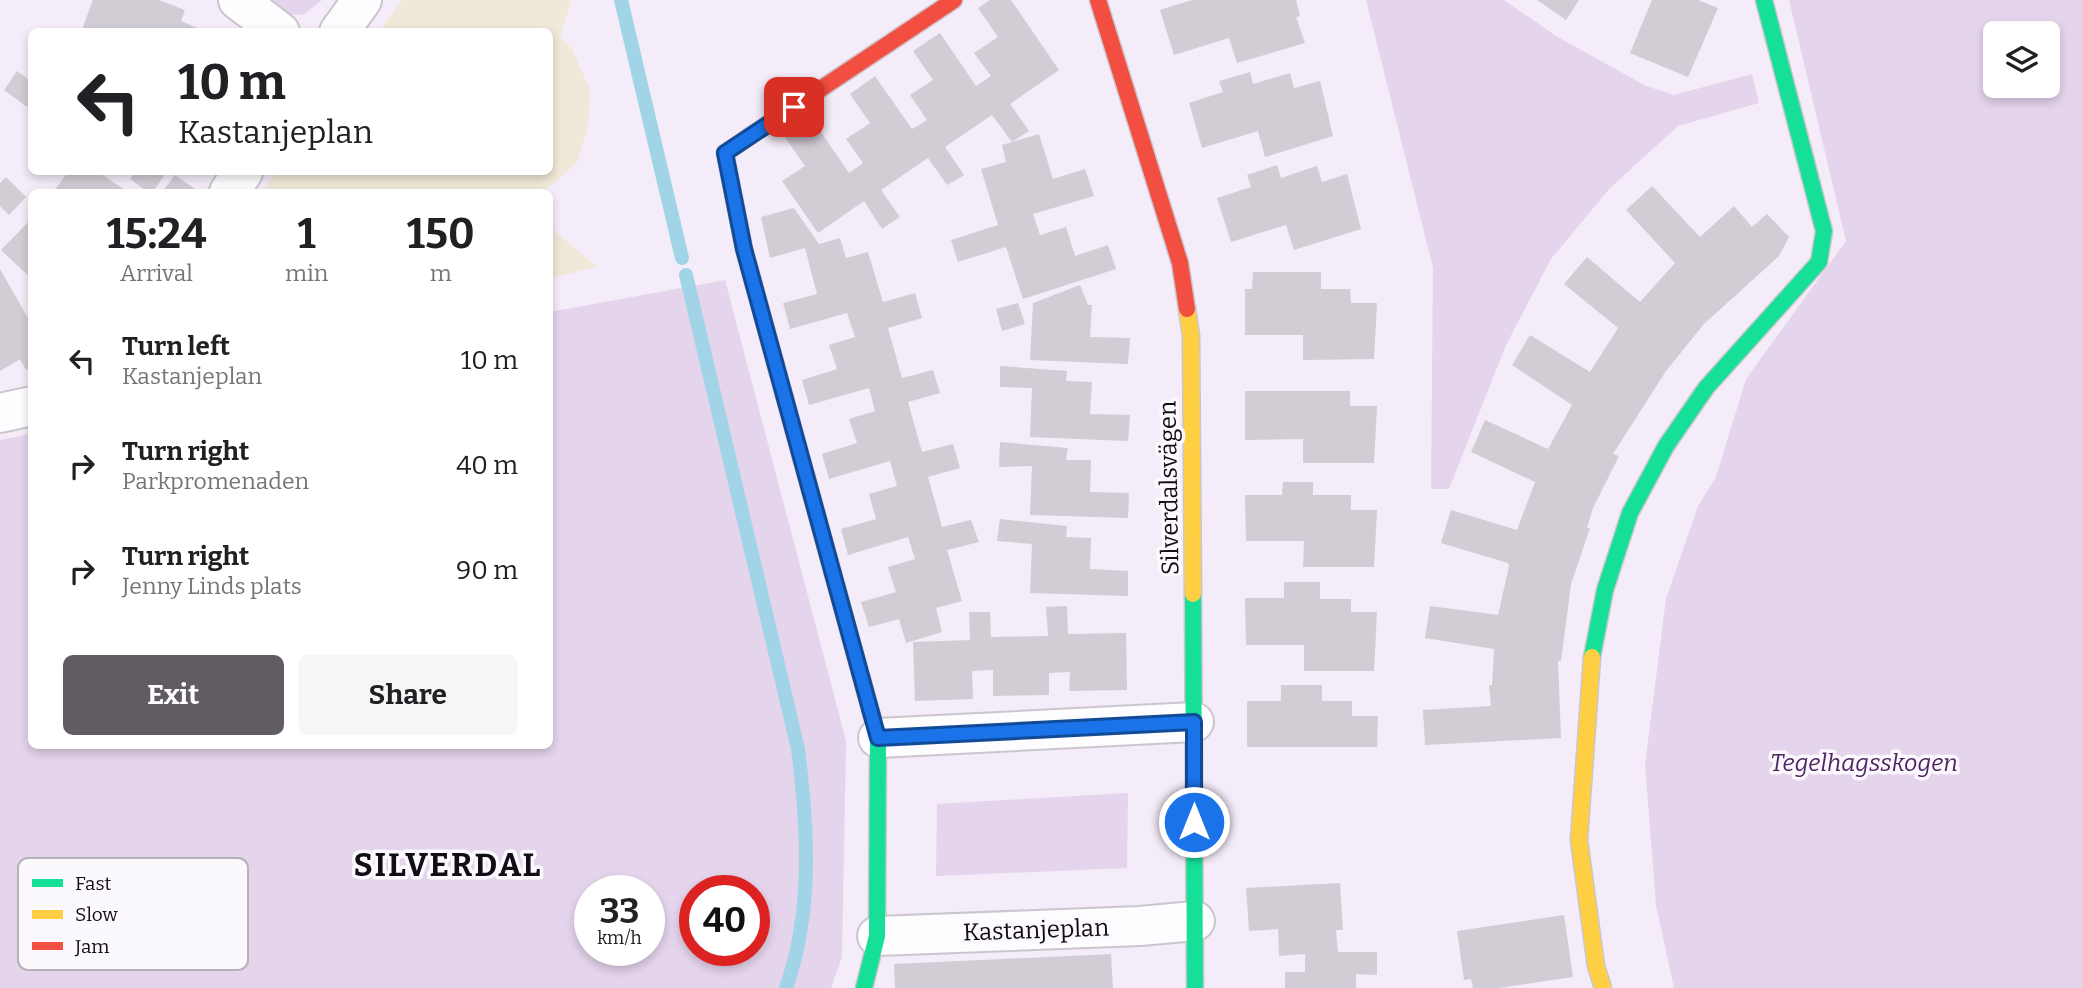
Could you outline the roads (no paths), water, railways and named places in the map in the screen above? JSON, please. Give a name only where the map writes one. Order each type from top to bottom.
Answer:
[{"type":"street","points":[[238,0],[275,28]]},
{"type":"street","points":[[342,28],[362,0]]},
{"type":"street","points":[[864,988],[877,936],[878,738],[744,249],[725,153],[954,0]]},
{"type":"street","name":"Silverdalsvägen","points":[[1098,0],[1180,263],[1191,336],[1195,988]]},
{"type":"street","points":[[1603,988],[1596,967],[1579,840],[1590,673],[1605,590],[1630,513],[1666,446],[1706,388],[1819,262],[1824,231],[1764,0]]},
{"type":"street","points":[[0,413],[28,407]]},
{"type":"street","points":[[878,738],[1194,722]]},
{"type":"street","name":"Kastanjeplan","points":[[877,936],[1140,926],[1195,921]]},
{"type":"waterway","points":[[621,0],[682,258]]},
{"type":"waterway","points":[[686,275],[798,749],[806,870],[801,930],[786,988]]},
{"type":"district","name":"SILVERDAL","points":[[448,865]]},
{"type":"park label","name":"Tegelhagsskogen","points":[[1864,763]]}]
